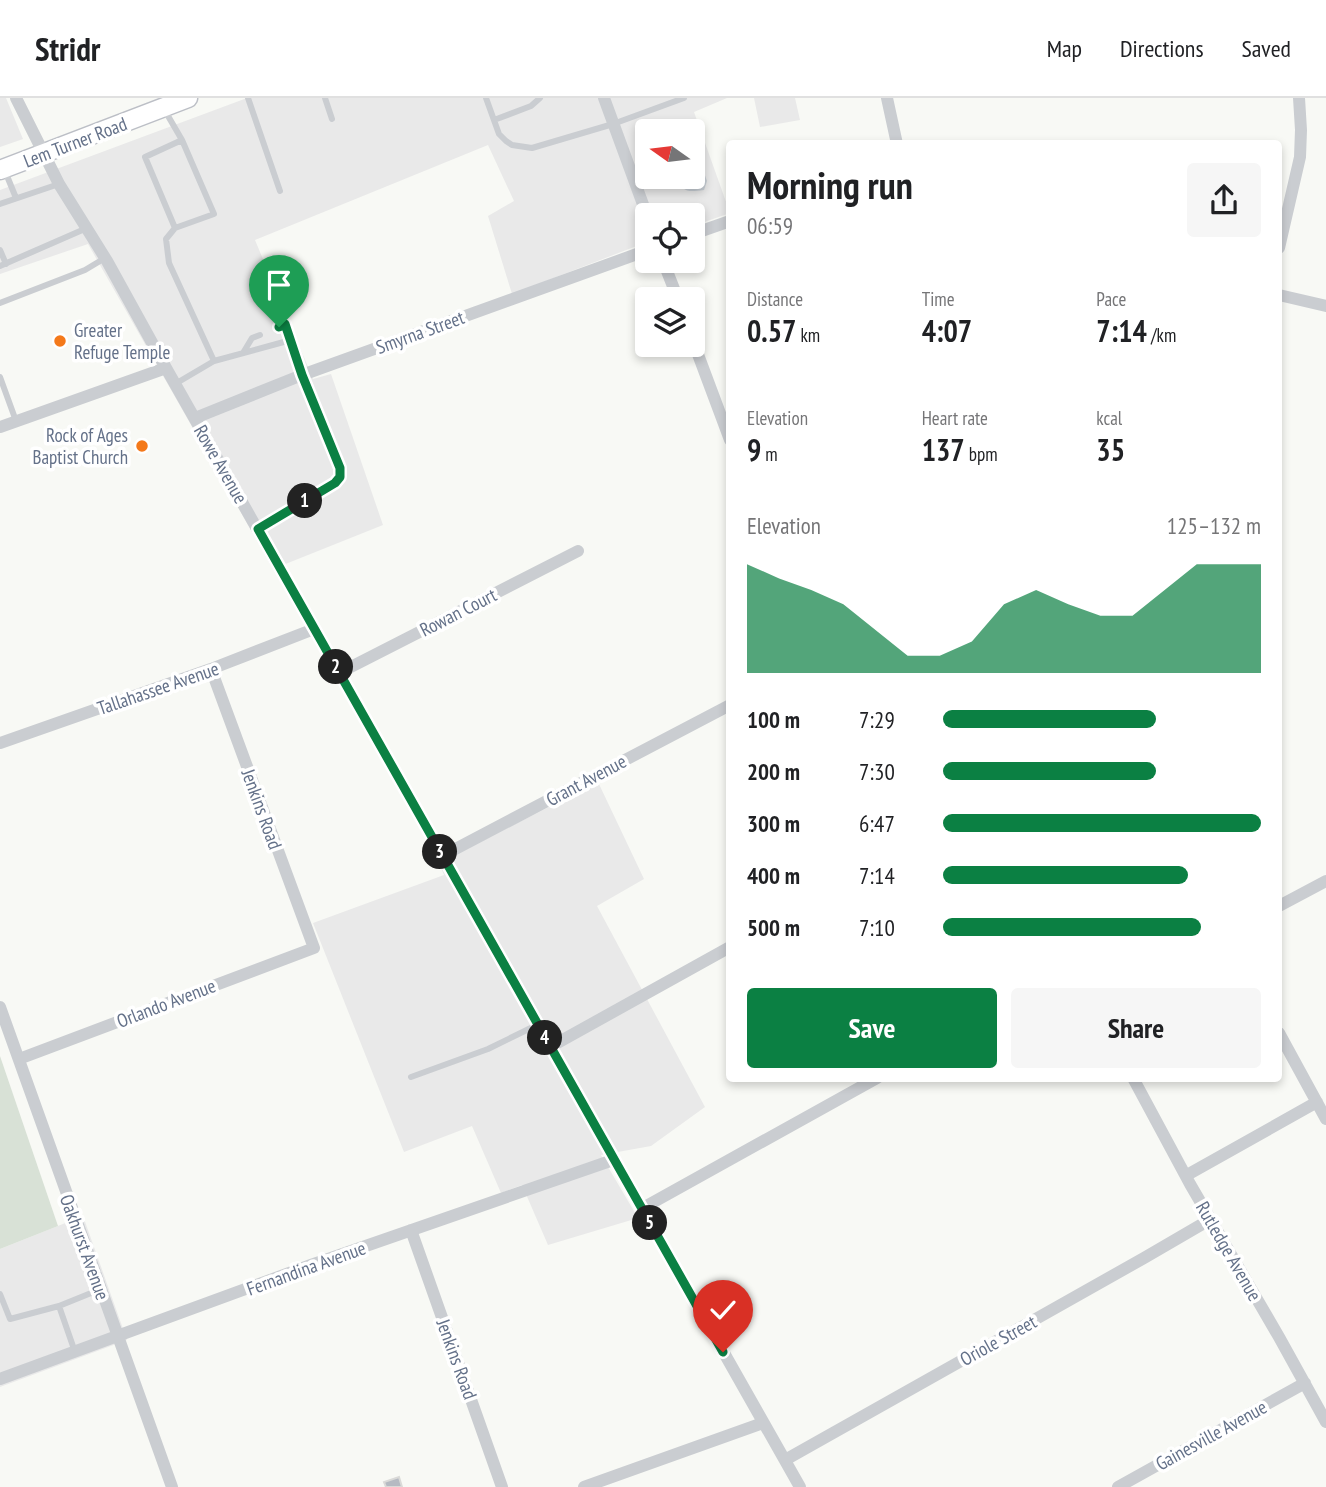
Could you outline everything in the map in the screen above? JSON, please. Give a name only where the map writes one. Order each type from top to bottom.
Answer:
[{"type":"main road","name":"Lem Turner Road","points":[[2,169],[188,98]]},
{"type":"street","name":"Rowe Avenue","points":[[16,98],[59,184],[105,258],[800,1487]]},
{"type":"street","points":[[604,98],[643,203]]},
{"type":"street","points":[[887,98],[896,140]]},
{"type":"street","points":[[1282,235],[1300,157],[1299,98]]},
{"type":"street","points":[[705,230],[726,222]]},
{"type":"street","name":"Smyrna Street","points":[[195,418],[302,375],[635,255]]},
{"type":"street","points":[[1282,296],[1326,306]]},
{"type":"street","points":[[699,357],[726,429]]},
{"type":"street","points":[[0,427],[166,368]]},
{"type":"street","name":"Rowan Court","points":[[339,673],[578,551]]},
{"type":"street","name":"Tallahassee Avenue","points":[[0,743],[211,669],[314,629]]},
{"type":"street","name":"Jenkins Road","points":[[211,669],[313,948]]},
{"type":"street","name":"Grant Avenue","points":[[442,856],[726,707]]},
{"type":"street","points":[[1282,904],[1326,881]]},
{"type":"street","name":"Orlando Avenue","points":[[19,1059],[313,948]]},
{"type":"street","points":[[550,1047],[726,949]]},
{"type":"street","name":"Oakhurst Avenue","points":[[0,1007],[6,1042],[19,1059],[172,1487]]},
{"type":"street","points":[[1187,1175],[1323,1111],[1282,1038]]},
{"type":"street","points":[[641,1209],[870,1082]]},
{"type":"street","name":"Rutledge Avenue","points":[[1135,1082],[1190,1184],[1326,1422]]},
{"type":"street","name":"Fernandina Avenue","points":[[0,1379],[311,1265],[613,1160]]},
{"type":"street","name":"Oriole Street","points":[[785,1460],[1211,1219]]},
{"type":"street","name":"Jenkins Road","points":[[411,1230],[502,1487]]},
{"type":"street","name":"Gainesville Avenue","points":[[1118,1487],[1305,1383]]},
{"type":"street","points":[[584,1487],[619,1481],[763,1423]]},
{"type":"lane","points":[[248,98],[280,191]]},
{"type":"lane","points":[[325,98],[332,119]]},
{"type":"lane","points":[[486,98],[499,134],[512,145],[524,148],[614,124],[684,98]]},
{"type":"lane","points":[[494,120],[531,106],[540,98]]},
{"type":"lane","points":[[163,108],[182,140],[214,214],[175,228],[166,239],[169,263],[214,361]]},
{"type":"lane","points":[[175,228],[145,157],[182,140]]},
{"type":"lane","points":[[2,169],[16,198]]},
{"type":"lane","points":[[0,204],[59,184]]},
{"type":"lane","points":[[0,250],[3,265],[87,228]]},
{"type":"lane","points":[[0,303],[85,270],[105,258]]},
{"type":"lane","points":[[258,529],[335,483],[340,477],[340,468],[302,375],[291,340],[282,325],[278,302]]},
{"type":"lane","points":[[243,354],[252,338],[260,335]]},
{"type":"lane","points":[[174,384],[214,361],[291,340]]},
{"type":"lane","points":[[1,381],[16,421]]},
{"type":"lane","points":[[411,1077],[488,1049],[537,1025]]},
{"type":"lane","points":[[0,1294],[10,1319],[59,1306],[101,1289]]},
{"type":"lane","points":[[59,1306],[75,1352]]},
{"type":"shaded area","points":[[0,98],[6,98],[23,139],[0,147]]},
{"type":"shaded area","points":[[247,98],[727,98],[694,112],[696,119],[635,119],[635,189],[705,189],[705,143],[726,202],[726,214],[705,222],[705,203],[635,203],[635,247],[512,294],[488,216],[514,201],[488,145],[255,240],[313,379],[331,374],[383,525],[273,569],[88,244],[0,274],[0,190]]},
{"type":"shaded area","points":[[754,98],[795,98],[800,120],[760,127]]},
{"type":"shaded area","points":[[598,782],[644,879],[597,906],[705,1107],[651,1146],[601,1155],[638,1218],[548,1245],[522,1185],[501,1193],[472,1126],[404,1152],[313,923],[444,875],[439,863]]},
{"type":"shaded area","points":[[0,1056],[58,1226],[0,1249]]},
{"type":"shaded area","points":[[83,1216],[127,1340],[0,1387],[0,1249]]},
{"type":"building","points":[[399,1477],[402,1487],[386,1487],[384,1482]]},
{"type":"place","name":"Greater Refuge Temple","points":[[60,341]]},
{"type":"place","name":"Rock of Ages Baptist Church","points":[[142,446]]},
{"type":"route","points":[[279,327],[285,324],[302,375],[340,468],[340,477],[335,483],[258,529],[723,1352]]}]
